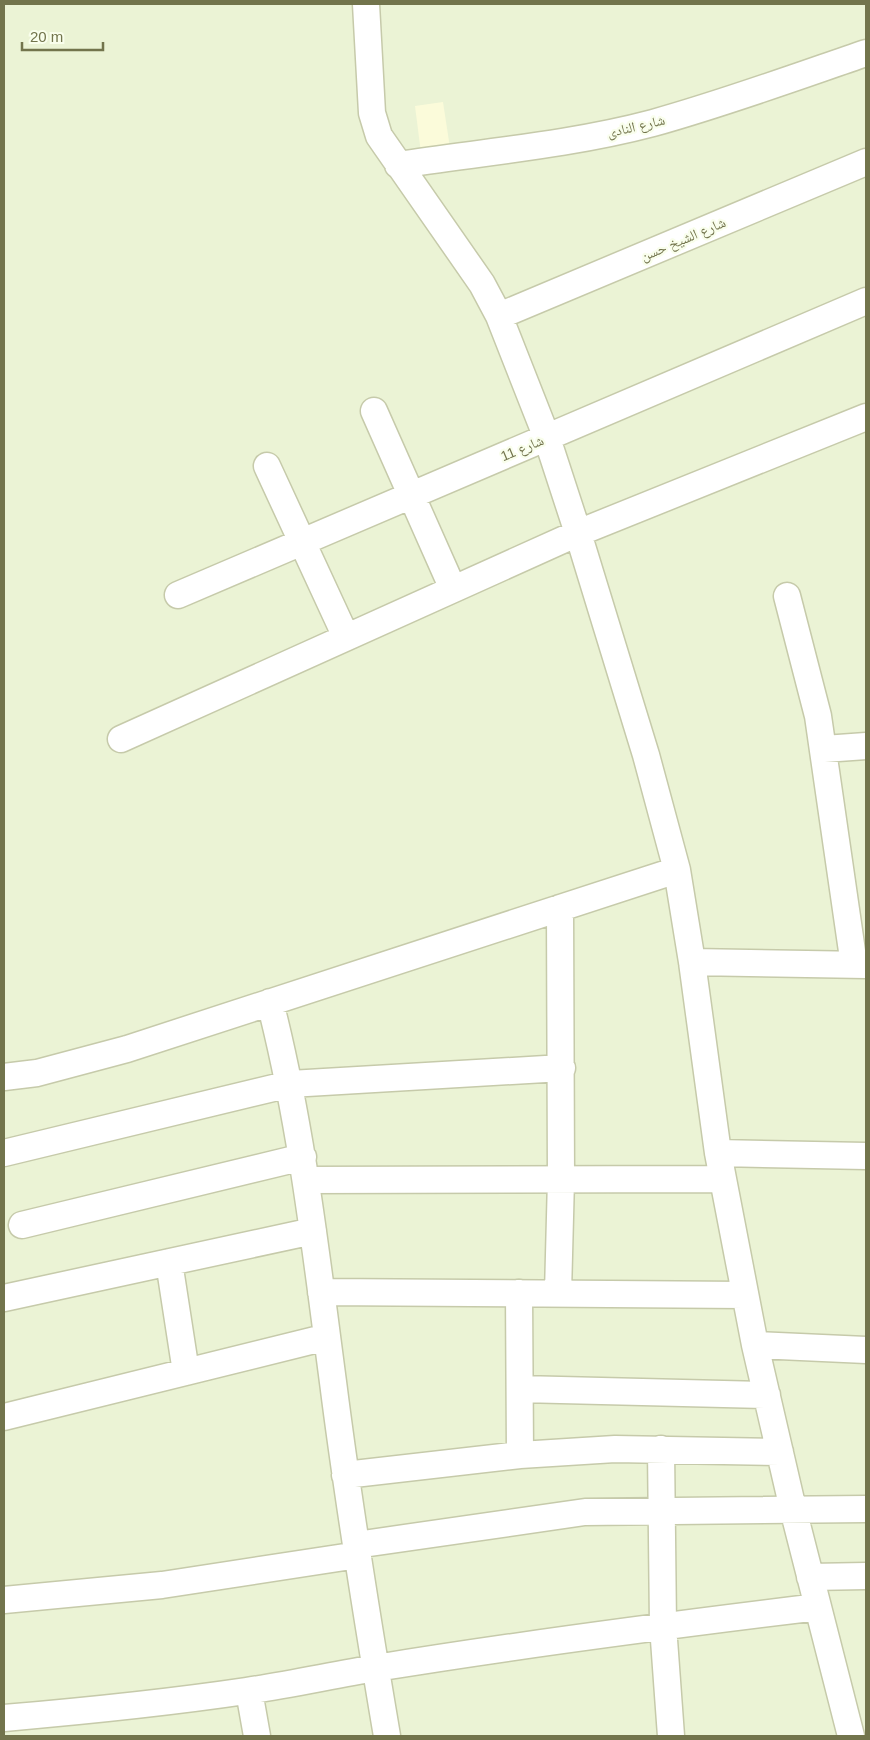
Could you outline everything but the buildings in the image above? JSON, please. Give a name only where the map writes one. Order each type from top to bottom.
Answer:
[{"type":"street","points":[[366,4],[372,113],[380,136],[482,284],[499,316],[547,438],[646,755],[677,870],[692,962],[718,1153],[754,1345],[793,1510],[851,1736]]},
{"type":"street","name":"شارع النادى","points":[[398,164],[588,136],[652,123],[866,53]]},
{"type":"street","name":"شارع الشيخ حسن","points":[[499,316],[866,162]]},
{"type":"street","name":"شارع 11","points":[[178,595],[866,301]]},
{"type":"street","points":[[374,411],[453,589]]},
{"type":"street","points":[[121,739],[578,533],[866,417]]},
{"type":"street","points":[[267,466],[346,637]]},
{"type":"street","points":[[692,962],[860,965],[812,688],[787,596]]},
{"type":"street","points":[[824,749],[866,746]]},
{"type":"street","points":[[4,1077],[37,1073],[127,1049],[677,870]]},
{"type":"street","points":[[558,1294],[562,1068],[560,908]]},
{"type":"street","points":[[270,1002],[290,1084],[305,1169],[345,1475],[387,1736]]},
{"type":"street","points":[[4,1153],[290,1084],[562,1068]]},
{"type":"street","points":[[718,1153],[866,1156]]},
{"type":"street","points":[[22,1225],[305,1169],[561,1180],[723,1180]]},
{"type":"street","points":[[4,1298],[313,1231]]},
{"type":"street","points":[[169,1262],[186,1372]]},
{"type":"street","points":[[321,1292],[745,1295]]},
{"type":"street","points":[[519,1293],[520,1456]]},
{"type":"street","points":[[4,1417],[327,1337]]},
{"type":"street","points":[[754,1345],[866,1350]]},
{"type":"street","points":[[520,1389],[766,1395]]},
{"type":"street","points":[[345,1475],[520,1456],[606,1449],[780,1452]]},
{"type":"street","points":[[661,1449],[663,1626],[670,1736]]},
{"type":"street","points":[[4,1600],[162,1585],[556,1515],[606,1511],[866,1509]]},
{"type":"street","points":[[810,1577],[866,1576]]},
{"type":"street","points":[[4,1718],[150,1705],[249,1691],[375,1668],[663,1626],[818,1607]]},
{"type":"street","points":[[249,1691],[257,1736]]},
{"type":"shaded area","points":[[4,4],[866,4],[866,1736],[4,1736]]},
{"type":"shaded area","points":[[443,102],[450,148],[421,153],[415,106]]}]
